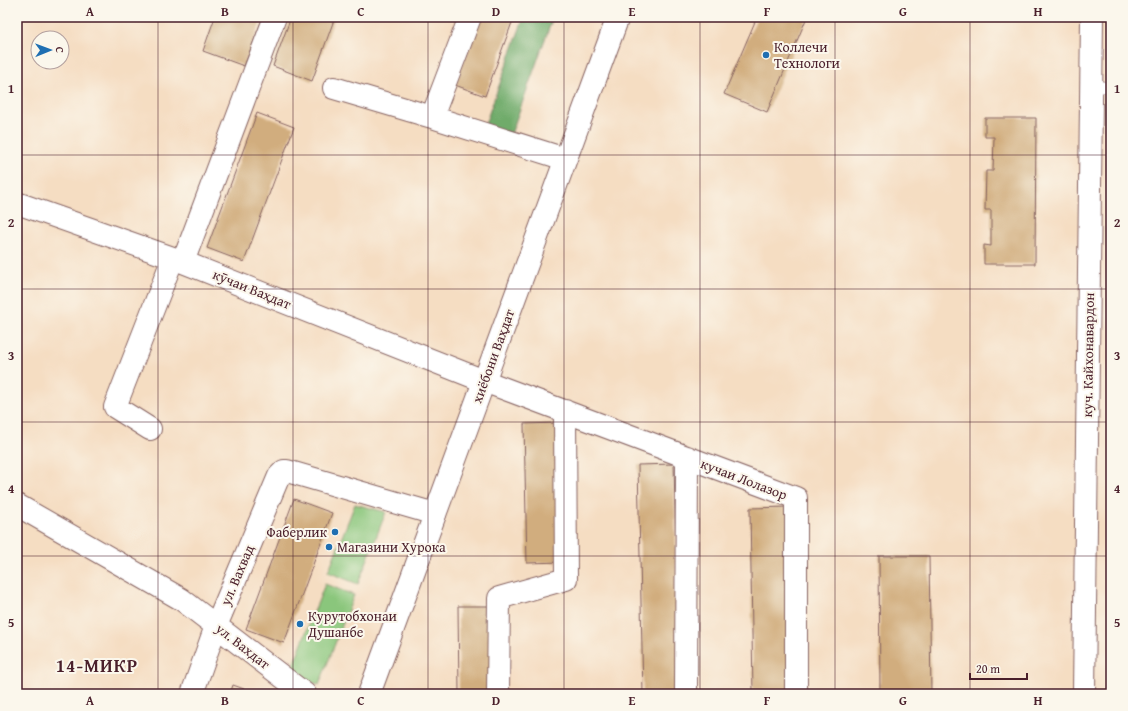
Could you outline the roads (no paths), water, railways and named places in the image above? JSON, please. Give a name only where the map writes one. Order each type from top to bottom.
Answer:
[{"type":"street","points":[[150,429],[115,407],[178,260],[275,17]]},
{"type":"street","points":[[432,117],[470,17]]},
{"type":"street","name":"хиёбони Ваҳдат","points":[[369,694],[618,17]]},
{"type":"street","name":"куч. Кайхонавардон","points":[[1084,694],[1101,87],[1092,17]]},
{"type":"street","points":[[334,88],[565,159]]},
{"type":"street","name":"кӯчаи Ваҳдат","points":[[17,203],[178,260],[571,414]]},
{"type":"street","points":[[498,694],[499,598],[566,579],[571,414]]},
{"type":"street","name":"кучаи Лолазор","points":[[571,414],[796,498],[796,694]]},
{"type":"street","points":[[686,694],[687,458]]},
{"type":"street","name":"ул. Вахвад","points":[[192,694],[216,626],[279,476],[284,471],[435,514]]},
{"type":"street","name":"ул. Вахдат","points":[[17,505],[181,599],[305,694]]},
{"type":"place","name":"Коллечи Технологи","points":[[766,55]]},
{"type":"place","name":"Фаберлик","points":[[335,532]]},
{"type":"place","name":"Магазини Хурока","points":[[329,547]]},
{"type":"place","name":"Курутобхонаи Душанбе","points":[[300,624]]},
{"type":"district","name":"14-МИКР","points":[[97,665]]}]
